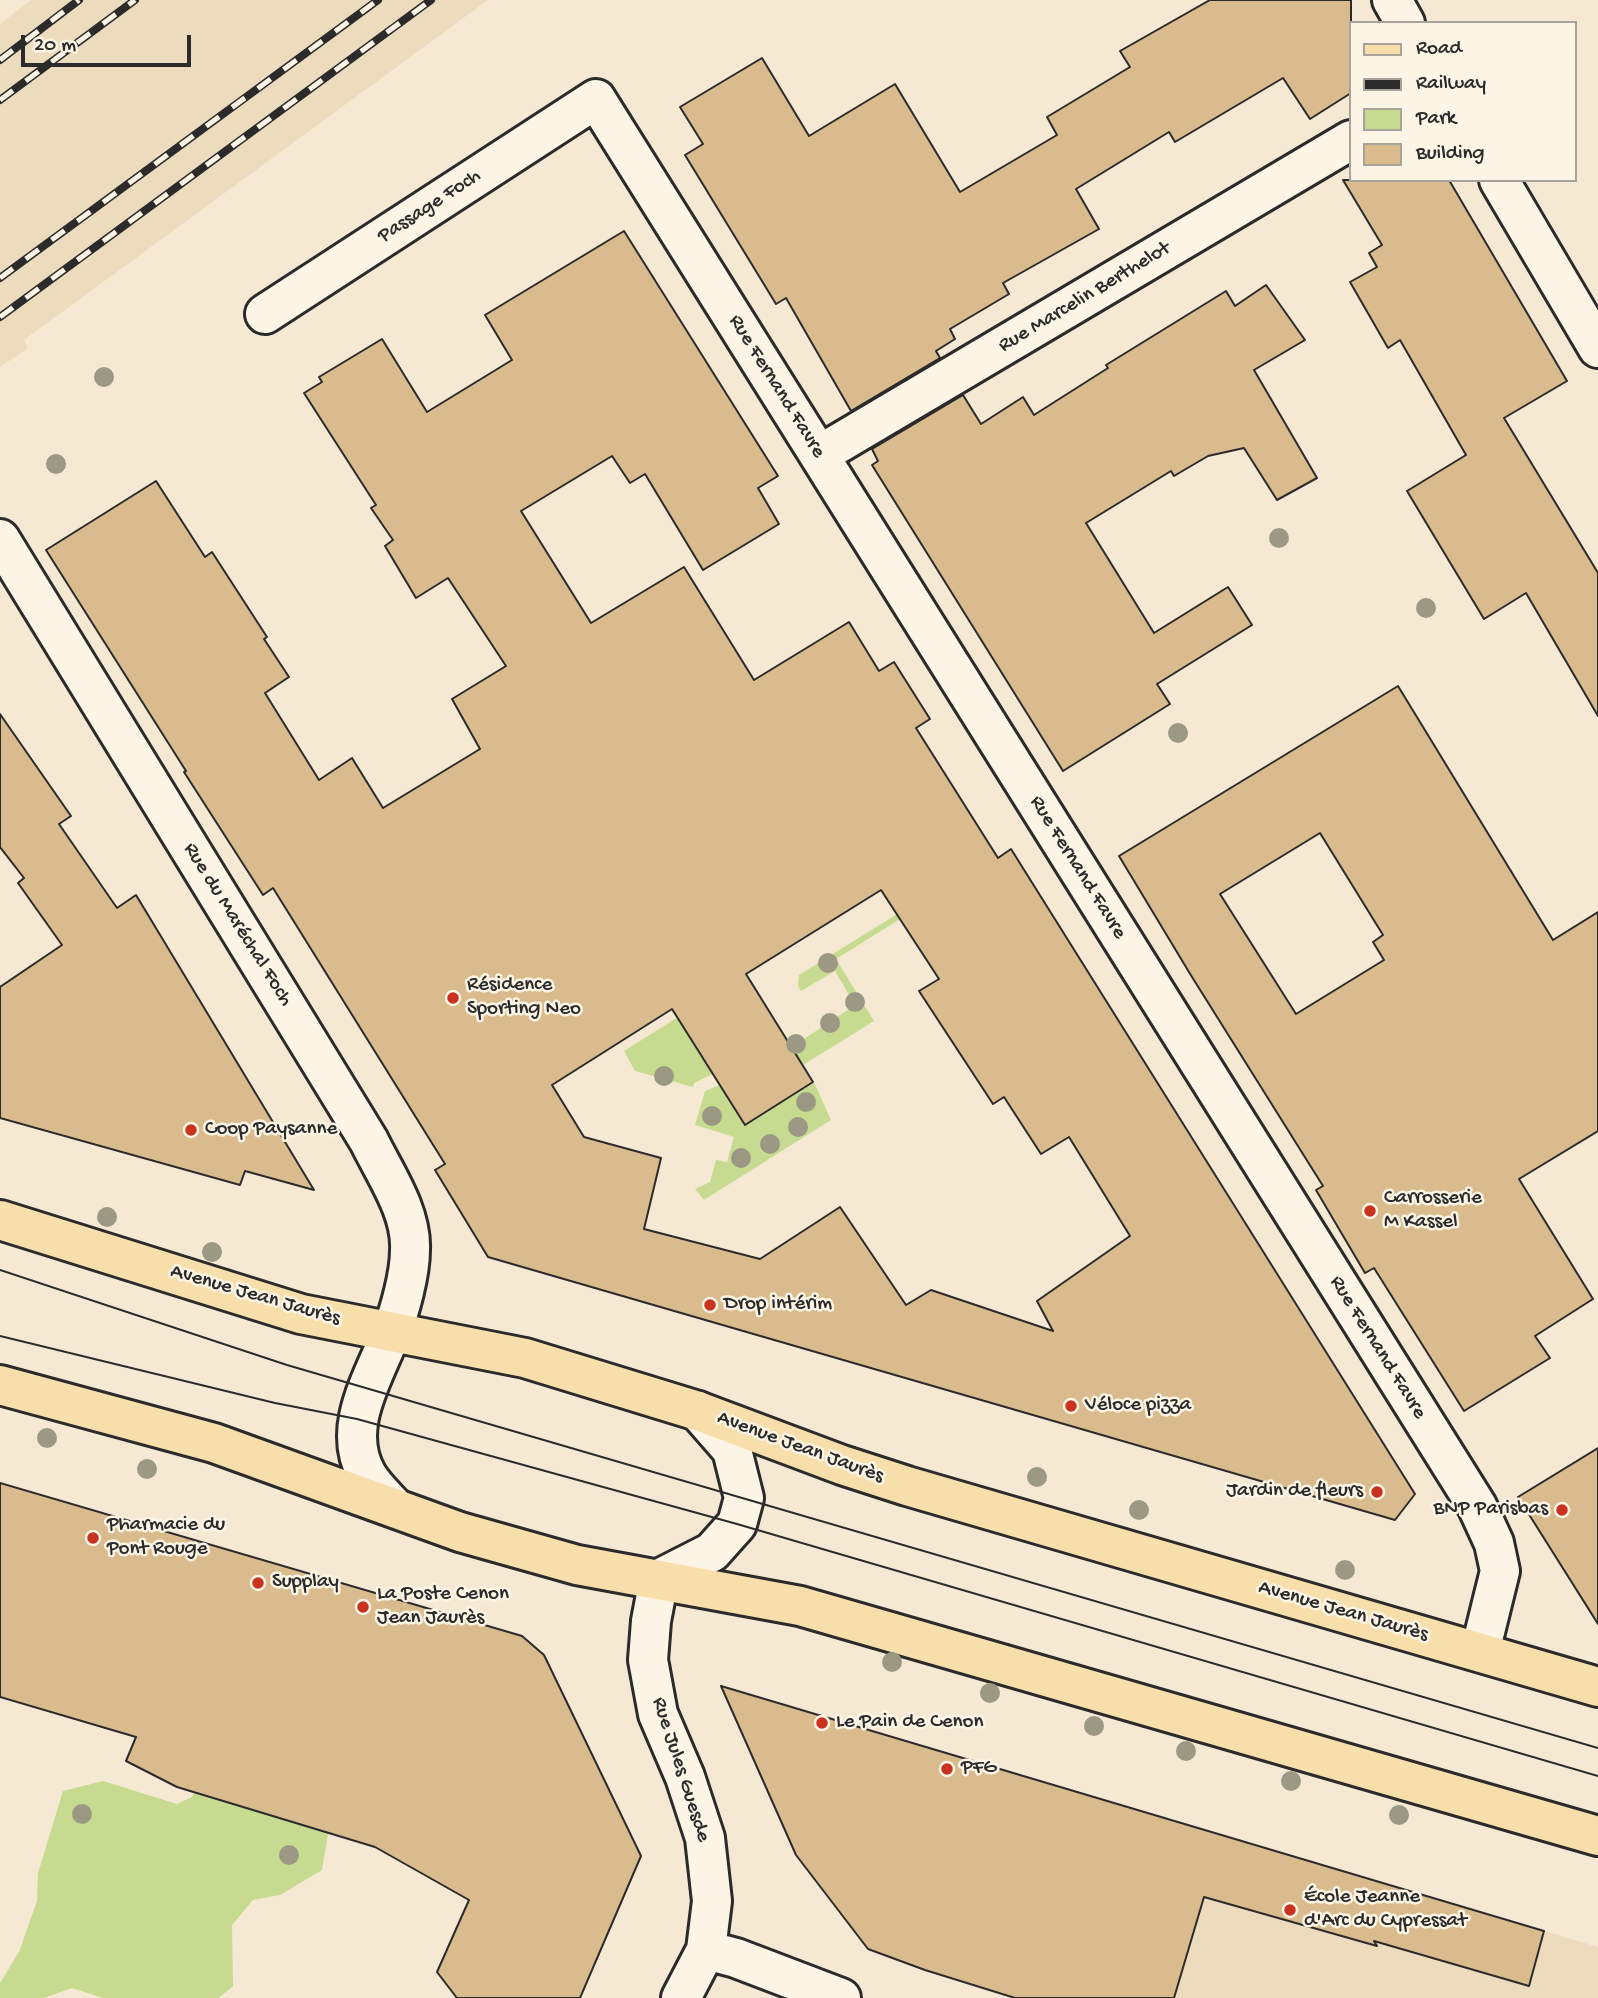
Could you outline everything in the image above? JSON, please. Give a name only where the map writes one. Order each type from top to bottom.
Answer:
[{"type":"main road","name":"Avenue Jean Jaurès","points":[[0,1220],[301,1314],[525,1358],[698,1410],[842,1465],[907,1486],[1598,1687]]},
{"type":"main road","points":[[0,1385],[214,1443],[460,1532],[577,1565],[800,1606],[1598,1836]]},
{"type":"street","points":[[1392,0],[1404,21]]},
{"type":"street","name":"Passage Foch","points":[[265,314],[596,99]]},
{"type":"street","name":"Rue Fernand Favre","points":[[596,99],[1476,1506],[1494,1544],[1500,1571],[1480,1652]]},
{"type":"street","name":"Rue Marcelin Berthelot","points":[[819,456],[1350,141]]},
{"type":"street","points":[[1500,182],[1598,348]]},
{"type":"street","name":"Rue du Maréchal Foch","points":[[0,539],[369,1140],[405,1215],[411,1249],[393,1330],[357,1419],[357,1446],[367,1475],[395,1508]]},
{"type":"street","points":[[659,1580],[712,1552],[737,1524],[744,1497],[732,1450],[698,1410]]},
{"type":"street","name":"Rue Jules Guesde","points":[[659,1580],[651,1620],[648,1660],[658,1714],[685,1777],[705,1838],[712,1901],[706,1950],[681,1998]]},
{"type":"street","points":[[706,1950],[736,1958],[841,1998]]},
{"type":"shaded area","points":[[31,0],[488,0],[24,340],[28,348],[0,367],[0,24]]},
{"type":"shaded area","name":"École Jeanne d'Arc du Cypressat","points":[[1132,1808],[1598,1947],[1598,1998],[1078,1998]]},
{"type":"green space","points":[[918,901],[921,906],[836,959],[874,1021],[803,1065],[792,1047],[855,1005],[835,971],[801,991],[798,986],[799,975]]},
{"type":"green space","points":[[678,1017],[713,1074],[694,1083],[693,1087],[635,1071],[624,1051]]},
{"type":"green space","points":[[814,1082],[831,1120],[704,1200],[695,1189],[710,1182],[716,1160],[727,1162],[734,1137],[695,1125],[705,1091],[720,1085],[746,1125]]},
{"type":"green space","points":[[233,1731],[338,1774],[322,1870],[280,1895],[253,1900],[232,1925],[233,1986],[219,1998],[103,1998],[72,1988],[44,1998],[0,1998],[0,1983],[19,1952],[37,1901],[38,1873],[63,1791],[103,1781],[177,1804],[192,1797]]},
{"type":"building","points":[[1210,0],[1351,0],[1350,94],[1310,119],[1283,78],[1175,142],[1169,132],[1076,189],[1099,229],[1003,283],[1009,294],[950,329],[955,339],[936,351],[940,358],[851,411],[786,298],[776,304],[685,155],[703,144],[680,107],[762,58],[809,136],[895,84],[960,192],[1057,135],[1047,117],[1130,67],[1120,51]]},
{"type":"building","points":[[1343,180],[1450,182],[1567,381],[1504,418],[1598,573],[1598,716],[1526,593],[1484,619],[1407,491],[1466,455],[1400,340],[1388,348],[1350,282],[1377,267],[1369,253],[1382,245]]},
{"type":"building","points":[[624,231],[778,476],[758,488],[779,524],[703,570],[645,474],[630,483],[612,456],[521,511],[591,623],[684,567],[754,680],[849,622],[879,671],[894,662],[930,719],[916,728],[998,858],[1011,849],[1415,1494],[1395,1520],[488,1257],[435,1170],[445,1164],[273,888],[263,895],[46,550],[156,481],[205,557],[212,552],[267,637],[264,639],[289,677],[265,693],[319,780],[352,758],[383,808],[480,749],[452,699],[506,666],[448,578],[416,598],[385,546],[393,540],[371,508],[376,505],[304,393],[322,382],[319,377],[382,339],[427,412],[512,360],[485,315]],"holes":[[[881,890],[939,979],[919,991],[993,1104],[1004,1097],[1041,1154],[1069,1137],[1130,1236],[1037,1301],[1053,1331],[931,1290],[906,1305],[840,1207],[760,1259],[644,1229],[661,1158],[584,1137],[552,1085],[672,1009],[745,1125],[813,1082],[746,974]]]},
{"type":"building","points":[[1266,285],[1305,340],[1254,370],[1317,478],[1277,500],[1244,448],[1208,456],[1174,476],[1171,471],[1086,523],[1154,633],[1228,587],[1252,625],[1157,684],[1170,704],[1063,771],[872,465],[878,461],[872,449],[963,395],[981,424],[1023,397],[1034,415],[1108,368],[1106,365],[1226,291],[1235,306]]},
{"type":"building","points":[[1398,686],[1553,940],[1598,912],[1598,1131],[1519,1179],[1593,1299],[1535,1336],[1550,1358],[1464,1411],[1374,1268],[1365,1273],[1316,1190],[1323,1186],[1119,856]],"holes":[[[1320,833],[1383,935],[1373,942],[1384,960],[1296,1014],[1220,894]]]},
{"type":"building","points":[[0,714],[71,816],[59,824],[117,908],[136,895],[314,1190],[245,1171],[240,1185],[0,1118],[0,987],[62,945],[18,883],[24,878],[0,847]]},
{"type":"building","name":"BNP Parisbas","points":[[1598,1448],[1598,1624],[1518,1497]]},
{"type":"building","points":[[0,1483],[522,1636],[544,1655],[641,1856],[580,1998],[457,1998],[437,1972],[469,1900],[375,1847],[177,1787],[126,1761],[136,1737],[0,1697]]},
{"type":"building","points":[[721,1686],[1544,1931],[1529,1986],[1374,1941],[1377,1946],[1204,1897],[1174,1998],[1015,1998],[868,1949],[796,1855]]},
{"type":"tram line","points":[[0,1270],[287,1365],[1598,1748]]},
{"type":"tram line","points":[[0,1336],[275,1403],[357,1419],[737,1524],[1598,1776]]},
{"type":"railway","points":[[0,60],[79,0]]},
{"type":"railway","points":[[0,100],[135,0]]},
{"type":"railway","points":[[0,278],[378,0]]},
{"type":"railway","points":[[0,317],[431,0]]},
{"type":"place","name":"Résidence Sporting Neo","points":[[453,998]]},
{"type":"place","name":"Coop Paysanne","points":[[191,1130]]},
{"type":"place","name":"Carrosserie M Kassel","points":[[1370,1211]]},
{"type":"place","name":"Drop intérim","points":[[710,1305]]},
{"type":"place","name":"Véloce pizza","points":[[1071,1406]]},
{"type":"place","name":"Jardin de fleurs","points":[[1377,1492]]},
{"type":"place","name":"BNP Parisbas","points":[[1562,1510]]},
{"type":"place","name":"Pharmacie du Pont Rouge","points":[[93,1538]]},
{"type":"place","name":"Supplay","points":[[258,1583]]},
{"type":"place","name":"La Poste Cenon Jean Jaurès","points":[[363,1607]]},
{"type":"place","name":"Le Pain de Cenon","points":[[822,1723]]},
{"type":"place","name":"PFG","points":[[947,1769]]},
{"type":"place","name":"École Jeanne d'Arc du Cypressat","points":[[1290,1910]]}]
